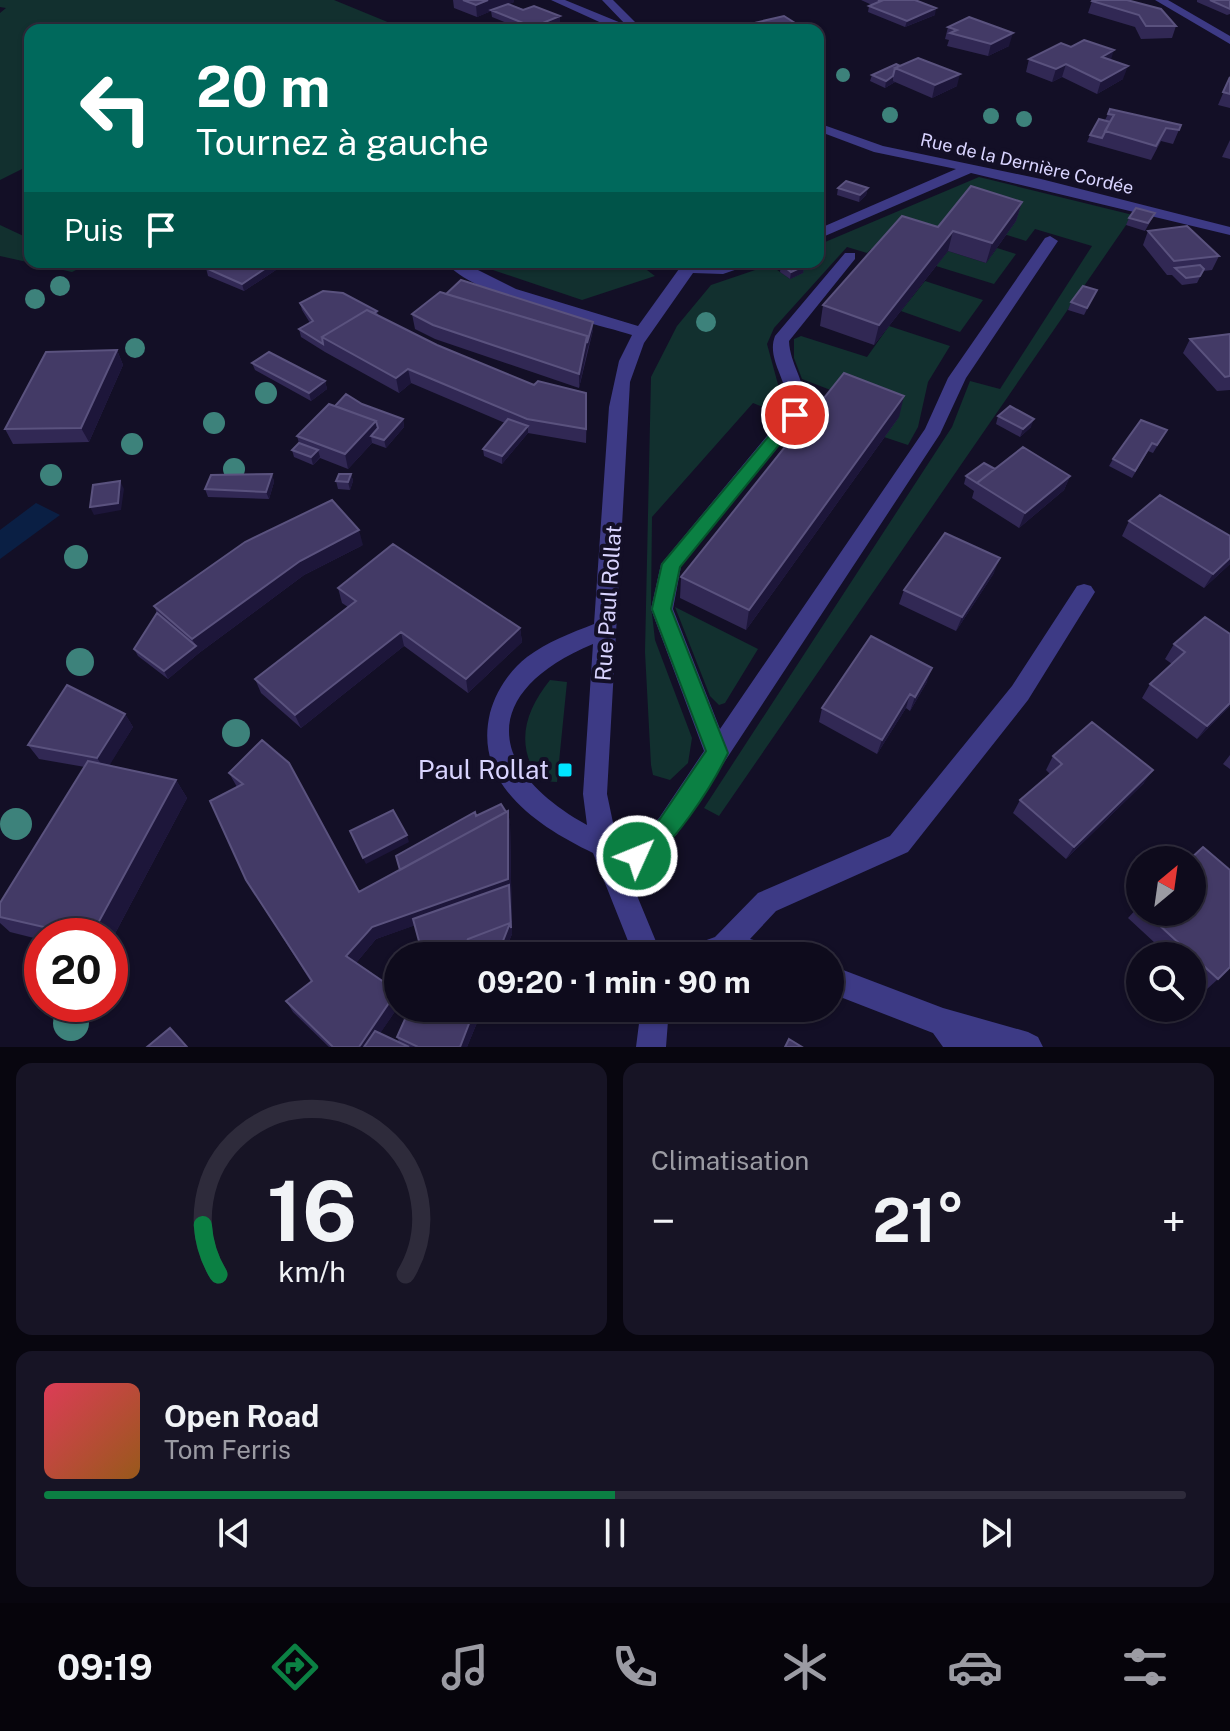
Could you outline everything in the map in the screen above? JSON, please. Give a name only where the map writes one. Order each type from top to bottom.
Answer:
[{"type":"street","points":[[556,0],[613,24]]},
{"type":"street","points":[[607,0],[631,24]]},
{"type":"street","points":[[1160,0],[1230,41]]},
{"type":"street","name":"Rue de la Dernière Cordée","points":[[824,129],[879,149],[1230,231]]},
{"type":"street","points":[[824,232],[970,168]]},
{"type":"street","points":[[615,879],[668,826],[926,441],[957,378],[1050,241]]},
{"type":"street","points":[[717,753],[662,609],[664,586],[671,564],[795,415],[798,396],[782,358],[781,340],[850,256]]},
{"type":"street","points":[[458,268],[488,283],[640,332]]},
{"type":"street","name":"Rue Paul Rollat","points":[[642,942],[603,845],[595,794],[621,373],[640,332],[688,268]]},
{"type":"street","points":[[723,942],[767,902],[899,844],[1020,693],[1084,592]]},
{"type":"street","points":[[603,845],[565,828],[533,805],[511,782],[498,755],[495,738],[508,692],[532,665],[562,646],[606,629]]},
{"type":"street","points":[[844,984],[943,1022],[1028,1047]]},
{"type":"street","points":[[651,1047],[654,1022]]},
{"type":"street","points":[[943,1022],[960,1047]]},
{"type":"green space","points":[[0,0],[334,0],[392,24],[24,24],[24,168],[0,180],[0,13],[6,8],[0,7]]},
{"type":"green space","points":[[979,177],[1133,215],[719,816],[704,808],[952,427],[970,381],[1000,389],[1092,246],[1035,229],[1026,241],[1007,235],[883,252],[871,249],[867,253],[847,247],[774,328],[767,344],[782,399],[780,414],[753,403],[652,517],[651,605],[655,640],[692,738],[688,763],[670,780],[653,775],[645,652],[651,377],[677,326],[711,285],[761,268],[774,268],[790,279],[802,273],[795,268],[824,268],[824,242]]},
{"type":"green space","points":[[0,225],[24,236],[24,261],[0,256]]},
{"type":"green space","points":[[997,248],[1016,254],[994,284],[936,266],[948,251],[986,263]]},
{"type":"green space","points":[[54,268],[80,268],[72,272]]},
{"type":"green space","points":[[487,268],[644,268],[655,276],[582,300]]},
{"type":"green space","points":[[925,281],[983,300],[960,332],[901,311]]},
{"type":"green space","points":[[889,326],[950,346],[928,382],[918,427],[908,445],[884,437],[898,416],[802,379],[794,358],[794,339],[801,336],[867,357]]},
{"type":"green space","points":[[675,607],[758,649],[725,703],[719,705],[710,696]]},
{"type":"green space","points":[[550,680],[567,682],[557,782],[540,781],[527,755],[525,742],[529,717]]},
{"type":"water","points":[[36,503],[60,515],[0,559],[0,530]]},
{"type":"building","points":[[463,0],[488,0],[476,5]]},
{"type":"building","points":[[878,0],[915,0],[936,8],[907,21],[869,6],[881,1]]},
{"type":"building","points":[[1093,0],[1127,0],[1161,9],[1176,26],[1146,26],[1139,15]]},
{"type":"building","points":[[1210,0],[1230,0],[1230,9]]},
{"type":"building","points":[[508,4],[523,10],[534,6],[560,16],[540,24],[526,24],[491,10]]},
{"type":"building","points":[[784,16],[797,24],[756,24]]},
{"type":"building","points":[[969,17],[1013,33],[991,44],[950,33],[957,30],[948,27]]},
{"type":"building","points":[[1084,40],[1114,50],[1102,57],[1128,66],[1101,81],[1066,64],[1056,69],[1029,59],[1061,43],[1071,47]]},
{"type":"building","points":[[918,58],[960,74],[935,85],[895,68]]},
{"type":"building","points":[[896,64],[900,66],[886,81],[872,75]]},
{"type":"building","points":[[1230,77],[1230,94],[1223,92]]},
{"type":"building","points":[[1110,109],[1181,125],[1179,130],[1166,128],[1156,146],[1105,131],[1114,115],[1108,114]]},
{"type":"building","points":[[1099,119],[1110,122],[1102,138],[1090,135]]},
{"type":"building","points":[[846,181],[868,188],[860,195],[838,188]]},
{"type":"building","points":[[971,186],[1022,202],[992,243],[953,231],[879,325],[823,305],[902,216],[938,227]]},
{"type":"building","points":[[1136,208],[1155,213],[1148,223],[1129,218]]},
{"type":"building","points":[[1187,226],[1219,256],[1174,261],[1148,231]]},
{"type":"building","points":[[1200,265],[1204,269],[1200,276],[1186,278],[1175,268]]},
{"type":"building","points":[[206,268],[266,268],[242,284]]},
{"type":"building","points":[[461,280],[593,322],[587,343],[587,336],[446,294]]},
{"type":"building","points":[[1083,286],[1097,290],[1087,308],[1071,302]]},
{"type":"building","points":[[323,291],[343,293],[377,311],[367,310],[322,337],[323,344],[299,329],[313,321],[300,303]]},
{"type":"building","points":[[440,292],[587,336],[579,374],[433,325],[412,314]]},
{"type":"building","points":[[367,310],[437,345],[534,385],[538,381],[586,393],[586,429],[527,419],[408,369],[396,378],[322,337]]},
{"type":"building","points":[[1230,334],[1230,376],[1225,377],[1190,339]]},
{"type":"building","points":[[117,350],[81,428],[5,429],[46,352]]},
{"type":"building","points":[[269,352],[325,381],[309,393],[252,363]]},
{"type":"building","points":[[844,373],[904,396],[749,610],[681,577]]},
{"type":"building","points":[[346,394],[362,404],[403,419],[384,440],[371,436],[378,428],[376,421],[335,406]]},
{"type":"building","points":[[329,404],[376,421],[345,454],[297,436]]},
{"type":"building","points":[[1010,406],[1034,419],[1023,429],[998,416]]},
{"type":"building","points":[[508,419],[528,426],[502,456],[483,449]]},
{"type":"building","points":[[1141,420],[1167,430],[1157,445],[1152,443],[1135,471],[1113,459]]},
{"type":"building","points":[[299,443],[318,450],[311,457],[292,450]]},
{"type":"building","points":[[1023,447],[1070,476],[1025,513],[977,483]]},
{"type":"building","points":[[984,463],[995,469],[977,483],[966,476]]},
{"type":"building","points":[[272,474],[266,492],[205,489],[211,475]]},
{"type":"building","points":[[339,474],[351,474],[348,482],[336,481]]},
{"type":"building","points":[[120,481],[118,503],[90,507],[93,485]]},
{"type":"building","points":[[1160,495],[1230,536],[1230,558],[1213,574],[1129,521]]},
{"type":"building","points":[[332,500],[359,530],[300,561],[192,639],[154,606],[245,542]]},
{"type":"building","points":[[945,533],[1000,558],[962,617],[904,590]]},
{"type":"building","points":[[393,544],[520,628],[466,679],[401,632],[295,715],[255,679],[356,601],[338,588]]},
{"type":"building","points":[[157,613],[196,646],[164,671],[134,649]]},
{"type":"building","points":[[1205,617],[1230,634],[1230,703],[1207,726],[1150,684],[1185,652],[1174,644]]},
{"type":"building","points":[[871,636],[932,668],[915,697],[910,694],[882,740],[822,708]]},
{"type":"building","points":[[67,685],[125,714],[97,758],[28,745]]},
{"type":"building","points":[[1092,722],[1153,770],[1074,847],[1020,800],[1062,764],[1053,756]]},
{"type":"building","points":[[262,740],[289,763],[359,892],[508,811],[508,879],[372,927],[346,956],[384,982],[384,1010],[359,1047],[333,1047],[286,1001],[312,981],[246,880],[210,801],[243,784],[229,773]]},
{"type":"building","points":[[88,761],[176,780],[101,918],[24,918],[24,922],[0,917],[0,903]]},
{"type":"building","points":[[501,804],[506,812],[400,870],[396,856],[475,812],[476,816]]},
{"type":"building","points":[[393,810],[407,835],[363,858],[350,831]]},
{"type":"building","points":[[1206,850],[1230,870],[1230,967],[1218,979],[1206,968],[1206,942],[1178,942],[1160,926],[1206,926]]},
{"type":"building","points":[[509,885],[511,928],[510,923],[467,942],[419,942],[413,919]]},
{"type":"building","points":[[510,923],[503,942],[467,942]]},
{"type":"building","points":[[404,1022],[470,1022],[460,1047],[418,1047],[397,1037]]},
{"type":"building","points":[[170,1028],[187,1047],[147,1047]]},
{"type":"building","points":[[375,1031],[409,1047],[364,1047]]},
{"type":"building","points":[[789,1039],[802,1047],[785,1047]]},
{"type":"place","name":"Paul Rollat","points":[[565,770]]},
{"type":"route","points":[[637,856],[668,826],[717,753],[662,609],[664,586],[671,564],[795,415]]}]
